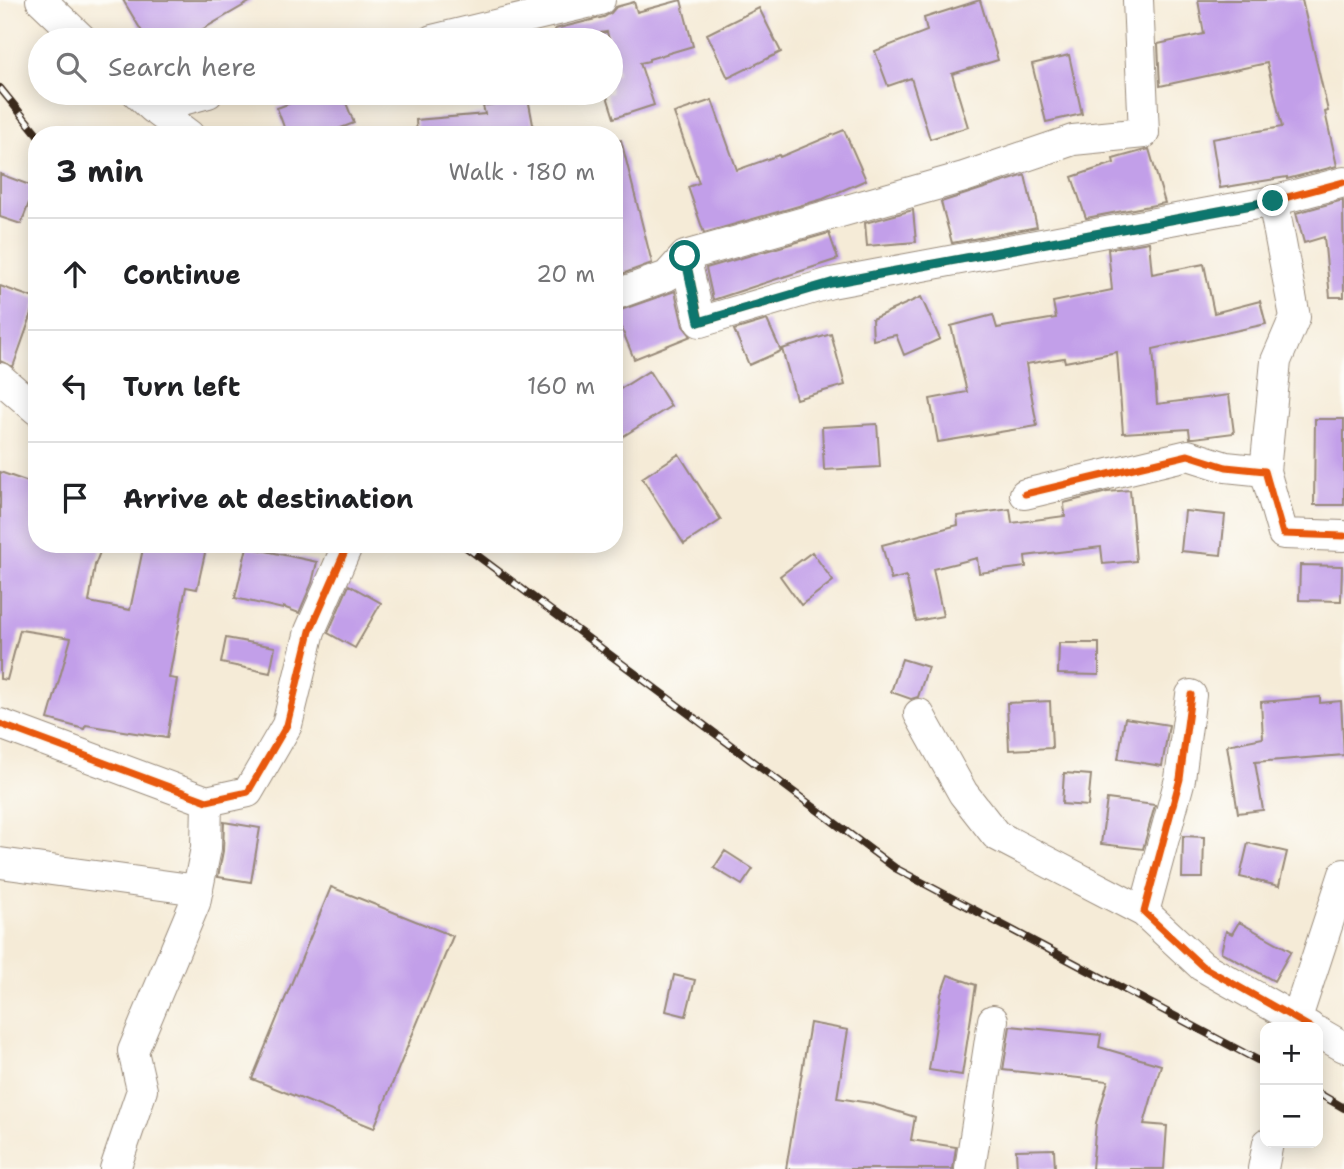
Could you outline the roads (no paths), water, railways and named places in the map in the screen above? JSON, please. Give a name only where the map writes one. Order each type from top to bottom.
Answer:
[{"type":"street","points":[[41,0],[70,28]]},
{"type":"street","points":[[472,28],[541,7],[600,0]]},
{"type":"street","points":[[623,292],[667,276],[685,256],[964,177],[1073,140],[1144,132],[1138,0]]},
{"type":"street","points":[[151,105],[178,126]]},
{"type":"street","points":[[685,256],[699,322],[831,283],[1273,201],[1344,182]]},
{"type":"street","points":[[1273,201],[1295,317],[1276,361],[1265,471],[1283,534],[1344,536]]},
{"type":"street","points":[[0,377],[28,402]]},
{"type":"street","points":[[1025,494],[1188,455],[1226,467],[1265,471]]},
{"type":"street","points":[[0,724],[207,801],[248,792],[287,725],[310,631],[344,553]]},
{"type":"street","points":[[1144,912],[1181,779],[1191,695]]},
{"type":"street","points":[[919,714],[963,793],[996,835],[1144,912],[1202,966],[1297,1022]]},
{"type":"street","points":[[115,1169],[142,1090],[133,1051],[195,903],[206,848],[207,801]]},
{"type":"street","points":[[0,863],[198,890]]},
{"type":"street","points":[[1305,1022],[1344,874]]},
{"type":"street","points":[[970,1169],[993,1020]]},
{"type":"street","points":[[1323,1036],[1344,1047]]},
{"type":"street","points":[[1263,1169],[1267,1148]]},
{"type":"railway","points":[[0,88],[31,126]]},
{"type":"railway","points":[[474,553],[895,868],[1260,1061]]},
{"type":"railway","points":[[1323,1096],[1344,1108]]}]
